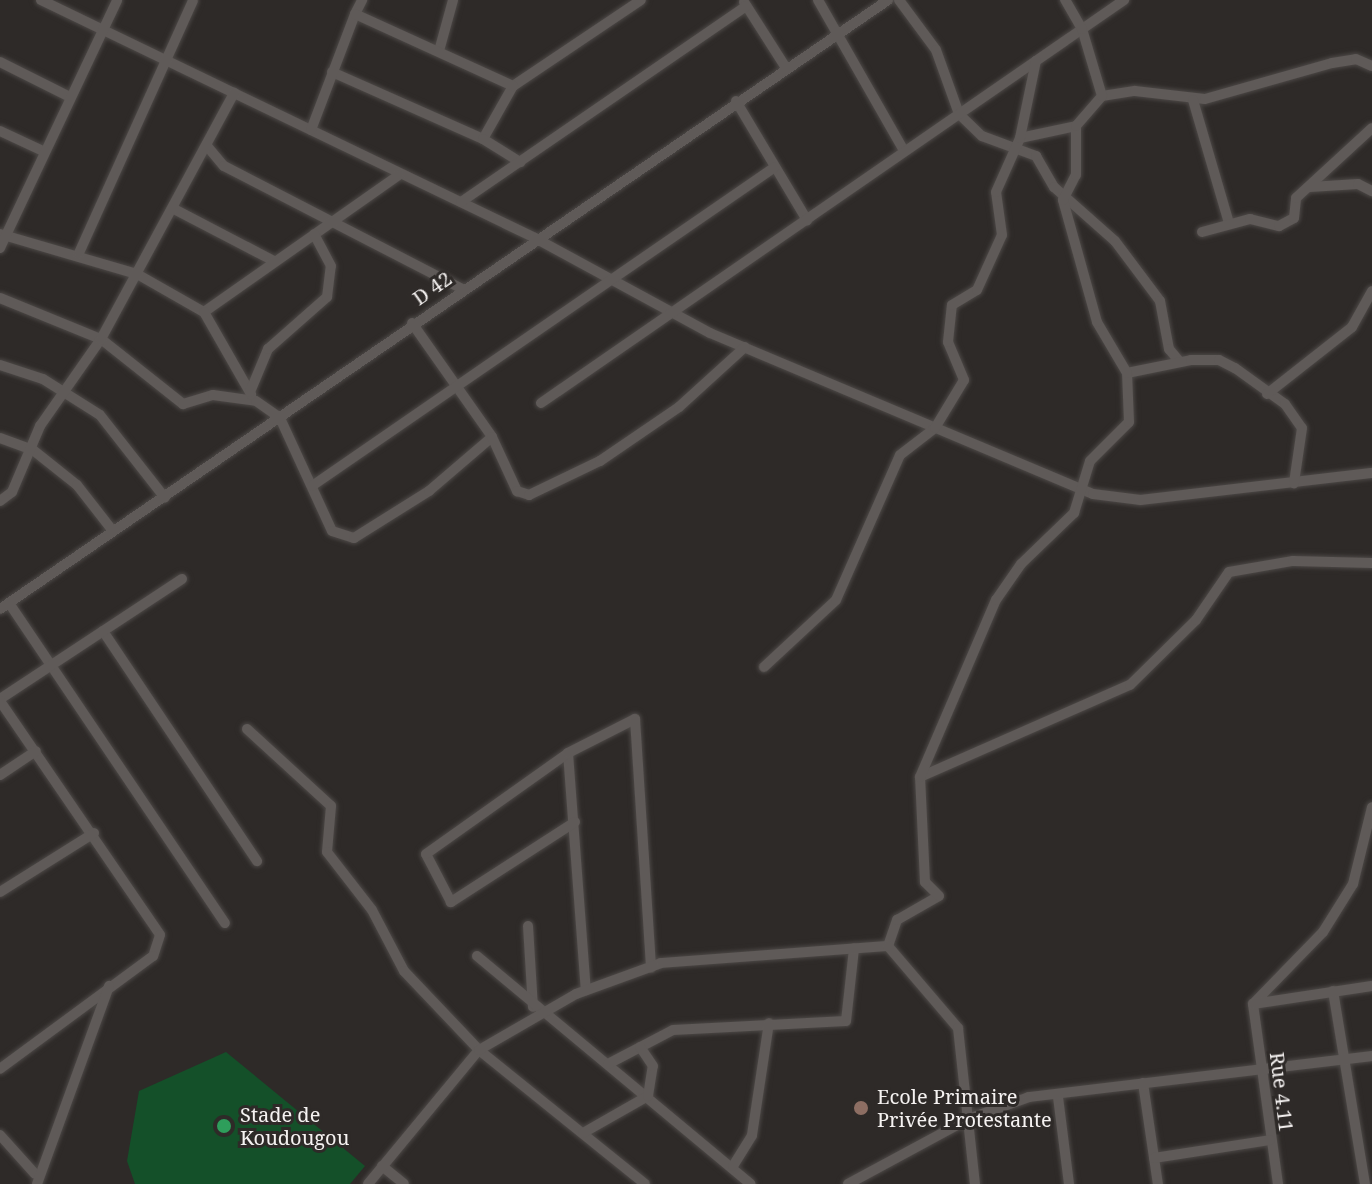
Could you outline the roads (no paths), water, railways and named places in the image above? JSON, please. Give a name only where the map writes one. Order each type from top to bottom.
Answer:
[{"type":"street","points":[[41,0],[535,238],[674,314],[1082,490],[1141,500],[1372,473]]},
{"type":"street","points":[[0,248],[2,234],[41,150],[117,0]]},
{"type":"street","points":[[79,253],[136,138],[165,60],[193,0]]},
{"type":"street","points":[[311,130],[362,0]]},
{"type":"street","points":[[439,51],[453,0]]},
{"type":"street","points":[[619,0],[636,3]]},
{"type":"street","points":[[818,0],[835,35],[904,151]]},
{"type":"street","name":"D 42","points":[[5,606],[165,498],[535,238],[888,0]]},
{"type":"street","points":[[899,0],[936,50],[959,114],[982,136],[1016,143],[1036,156],[1066,195],[1115,241],[1160,301],[1169,349],[1180,362]]},
{"type":"street","points":[[1065,0],[1082,29],[1102,96]]},
{"type":"street","points":[[541,403],[674,314],[1124,0]]},
{"type":"street","points":[[483,139],[513,86],[636,3]]},
{"type":"street","points":[[461,202],[745,3],[786,68]]},
{"type":"street","points":[[355,14],[513,86]]},
{"type":"street","points":[[1016,143],[1076,126],[1102,96],[1135,91],[1193,100],[1255,90],[1332,63],[1356,59],[1372,66]]},
{"type":"street","points":[[764,667],[836,600],[900,455],[935,428],[964,380],[948,342],[952,305],[977,290],[991,268],[1002,235],[996,192],[1016,143],[1036,61]]},
{"type":"street","points":[[0,62],[68,96]]},
{"type":"street","points":[[332,72],[483,139],[520,162]]},
{"type":"street","points":[[0,501],[12,492],[65,390],[101,339],[234,93]]},
{"type":"street","points":[[1193,100],[1229,223]]},
{"type":"street","points":[[736,101],[807,220]]},
{"type":"street","points":[[888,946],[897,920],[939,896],[925,882],[920,777],[996,600],[1021,564],[1074,513],[1090,461],[1129,422],[1127,373],[1097,322],[1066,195],[1076,175],[1076,126]]},
{"type":"street","points":[[1202,232],[1229,223],[1279,226],[1294,218],[1296,198],[1372,128]]},
{"type":"street","points":[[0,131],[41,150]]},
{"type":"street","points":[[207,146],[224,166],[335,220],[462,289]]},
{"type":"street","points":[[312,486],[775,167]]},
{"type":"street","points":[[204,312],[399,175]]},
{"type":"street","points":[[1310,187],[1358,184],[1372,191]]},
{"type":"street","points":[[174,209],[274,261]]},
{"type":"street","points":[[2,234],[79,253],[137,274],[204,312],[253,396],[280,418],[332,531],[354,538],[429,491],[492,437]]},
{"type":"street","points":[[253,396],[268,349],[327,297],[331,266],[314,234]]},
{"type":"street","points":[[1267,394],[1352,327],[1372,291]]},
{"type":"street","points":[[0,298],[101,339],[177,402],[213,395],[253,396]]},
{"type":"street","points":[[412,323],[492,437],[517,491],[542,494],[679,407],[745,347]]},
{"type":"street","points":[[1127,373],[1180,362],[1219,360],[1285,404],[1302,428],[1294,483]]},
{"type":"street","points":[[0,365],[65,390],[125,440],[165,498]]},
{"type":"street","points":[[0,438],[33,450],[77,485],[113,531]]},
{"type":"street","points":[[920,777],[1130,685],[1196,620],[1229,572],[1293,561],[1372,563]]},
{"type":"street","points":[[0,1069],[153,956],[160,935],[94,833],[0,700],[182,579]]},
{"type":"street","points":[[5,606],[50,666],[225,923]]},
{"type":"street","points":[[103,631],[257,861]]},
{"type":"street","points":[[575,822],[451,902],[426,854],[568,753],[635,719],[651,967]]},
{"type":"street","points":[[247,729],[331,806],[327,852],[372,910],[404,971],[479,1050],[645,1184]]},
{"type":"street","points":[[0,775],[36,751]]},
{"type":"street","points":[[568,753],[586,990]]},
{"type":"street","points":[[1253,1004],[1323,932],[1353,884],[1372,807]]},
{"type":"street","points":[[0,892],[94,833]]},
{"type":"street","points":[[528,926],[537,1010]]},
{"type":"street","points":[[368,1184],[479,1050],[537,1010],[651,967],[888,946]]},
{"type":"street","points":[[888,946],[958,1028],[975,1184]]},
{"type":"street","points":[[608,1064],[673,1030],[846,1021],[854,948]]},
{"type":"street","points":[[477,956],[537,1010],[648,1096],[751,1184]]},
{"type":"street","points":[[0,1135],[36,1179],[109,986]]},
{"type":"street","points":[[1253,1004],[1372,986]]},
{"type":"street","points":[[1333,991],[1365,1184]]},
{"type":"street","name":"Rue 4.11","points":[[1253,1004],[1278,1184]]},
{"type":"street","points":[[733,1166],[752,1135],[769,1023]]},
{"type":"street","points":[[640,1047],[653,1066],[648,1096]]},
{"type":"street","points":[[848,1184],[968,1119],[1029,1097],[1058,1097],[1261,1067],[1372,1056]]},
{"type":"street","points":[[1143,1083],[1158,1184]]},
{"type":"street","points":[[583,1133],[648,1096]]},
{"type":"street","points":[[1058,1097],[1069,1184]]},
{"type":"street","points":[[1154,1158],[1270,1140]]},
{"type":"street","points":[[382,1166],[404,1184]]},
{"type":"place","name":"Ecole Primaire Privée Protestante","points":[[861,1108]]},
{"type":"place","name":"Stade de Koudougou","points":[[224,1126]]}]
